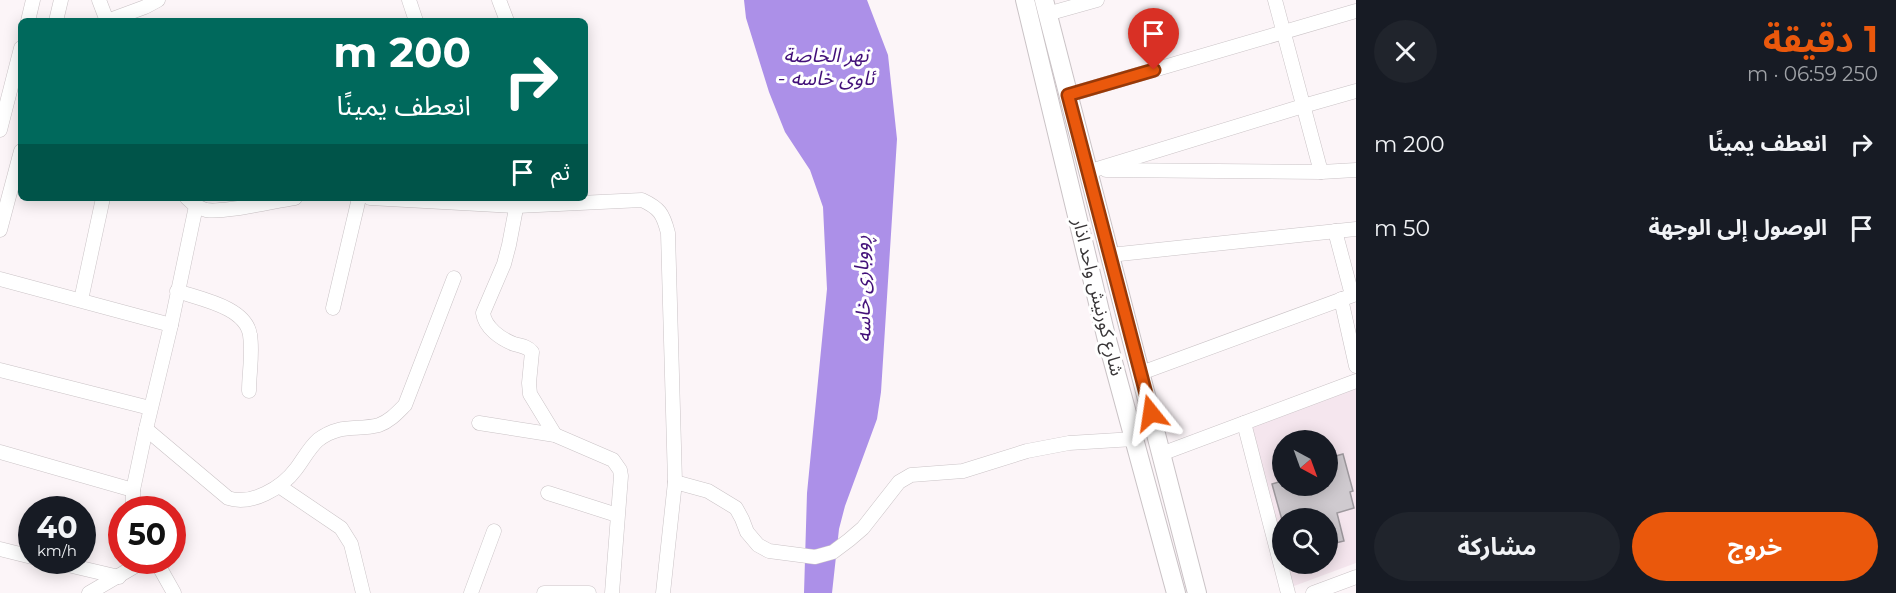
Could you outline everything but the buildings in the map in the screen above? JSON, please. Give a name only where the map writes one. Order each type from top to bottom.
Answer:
[{"type":"main road","name":"شارع كورنيش واحد اذار","points":[[1025,0],[1106,336],[1176,593]]},
{"type":"main road","name":"شارع كورنيش واحد اذار","points":[[1046,7],[1068,95],[1091,171],[1128,331],[1141,373],[1197,593]]},
{"type":"main road","points":[[1106,336],[1128,331]]},
{"type":"street","points":[[29,18],[33,0]]},
{"type":"street","points":[[57,18],[61,0]]},
{"type":"street","points":[[99,0],[106,18]]},
{"type":"street","points":[[116,18],[144,9],[158,0]]},
{"type":"street","points":[[409,0],[415,18]]},
{"type":"street","points":[[499,0],[506,18]]},
{"type":"street","points":[[1046,7],[1097,0]]},
{"type":"street","points":[[1275,0],[1321,172]]},
{"type":"street","points":[[1068,95],[1356,11]]},
{"type":"street","points":[[0,130],[6,84],[18,55]]},
{"type":"street","points":[[1091,171],[1356,92]]},
{"type":"street","points":[[0,230],[18,162]]},
{"type":"street","points":[[1091,171],[1321,172],[1356,170]]},
{"type":"street","points":[[588,201],[642,200],[655,206],[664,218],[668,233],[675,482],[663,593]]},
{"type":"street","points":[[81,300],[102,201]]},
{"type":"street","points":[[133,496],[150,408],[171,325],[191,202],[207,210],[219,210],[276,201]]},
{"type":"street","points":[[333,308],[358,201]]},
{"type":"street","points":[[480,201],[580,201]]},
{"type":"street","points":[[517,202],[504,264],[483,314],[484,320],[501,338],[526,347],[532,352],[530,394],[555,435]]},
{"type":"street","points":[[1110,255],[1356,229]]},
{"type":"street","points":[[1335,231],[1349,296],[1356,366]]},
{"type":"street","points":[[146,429],[228,498],[247,501],[279,486],[317,441],[332,432],[348,427],[380,424],[394,417],[405,405],[454,278]]},
{"type":"street","points":[[0,279],[171,325]]},
{"type":"street","points":[[177,291],[235,312],[245,321],[250,333],[249,391]]},
{"type":"street","points":[[1141,373],[1349,296]]},
{"type":"street","points":[[0,370],[150,408]]},
{"type":"street","points":[[1161,454],[1356,381]]},
{"type":"street","points":[[479,423],[555,435],[617,464],[621,476],[612,593]]},
{"type":"street","points":[[1244,423],[1288,593]]},
{"type":"street","points":[[675,482],[708,491],[736,508],[747,532],[758,545],[769,552],[800,556],[825,555],[841,546],[862,528],[899,482],[911,475],[963,471],[1027,451],[1069,443],[1134,439]]},
{"type":"street","points":[[0,452],[133,490]]},
{"type":"street","points":[[279,486],[340,528],[351,544],[363,593]]},
{"type":"street","points":[[548,493],[617,515]]},
{"type":"street","points":[[471,593],[494,531]]},
{"type":"street","points":[[0,549],[18,553]]},
{"type":"street","points":[[96,571],[119,576]]},
{"type":"street","points":[[89,593],[122,574]]},
{"type":"street","points":[[163,574],[174,593]]},
{"type":"street","points":[[1313,593],[1356,577]]},
{"type":"street","points":[[544,593],[589,593]]},
{"type":"shaded area","points":[[1356,384],[1356,563],[1338,570],[1338,508],[1272,509],[1249,425]]},
{"type":"shaded area","points":[[1291,574],[1326,574],[1294,586]]},
{"type":"water","name":"نهر الخاصة - ئاوی خاسە","points":[[744,0],[867,0],[888,55],[897,139],[881,392],[877,419],[845,506],[839,529],[832,593],[804,593],[807,493],[827,289],[823,207],[810,170],[785,132],[769,92],[746,18]]},
{"type":"route","points":[[1151,413],[1068,95],[1154,70]]},
{"type":"water label","name":"ڕووباری خاسە","points":[[862,289]]}]
